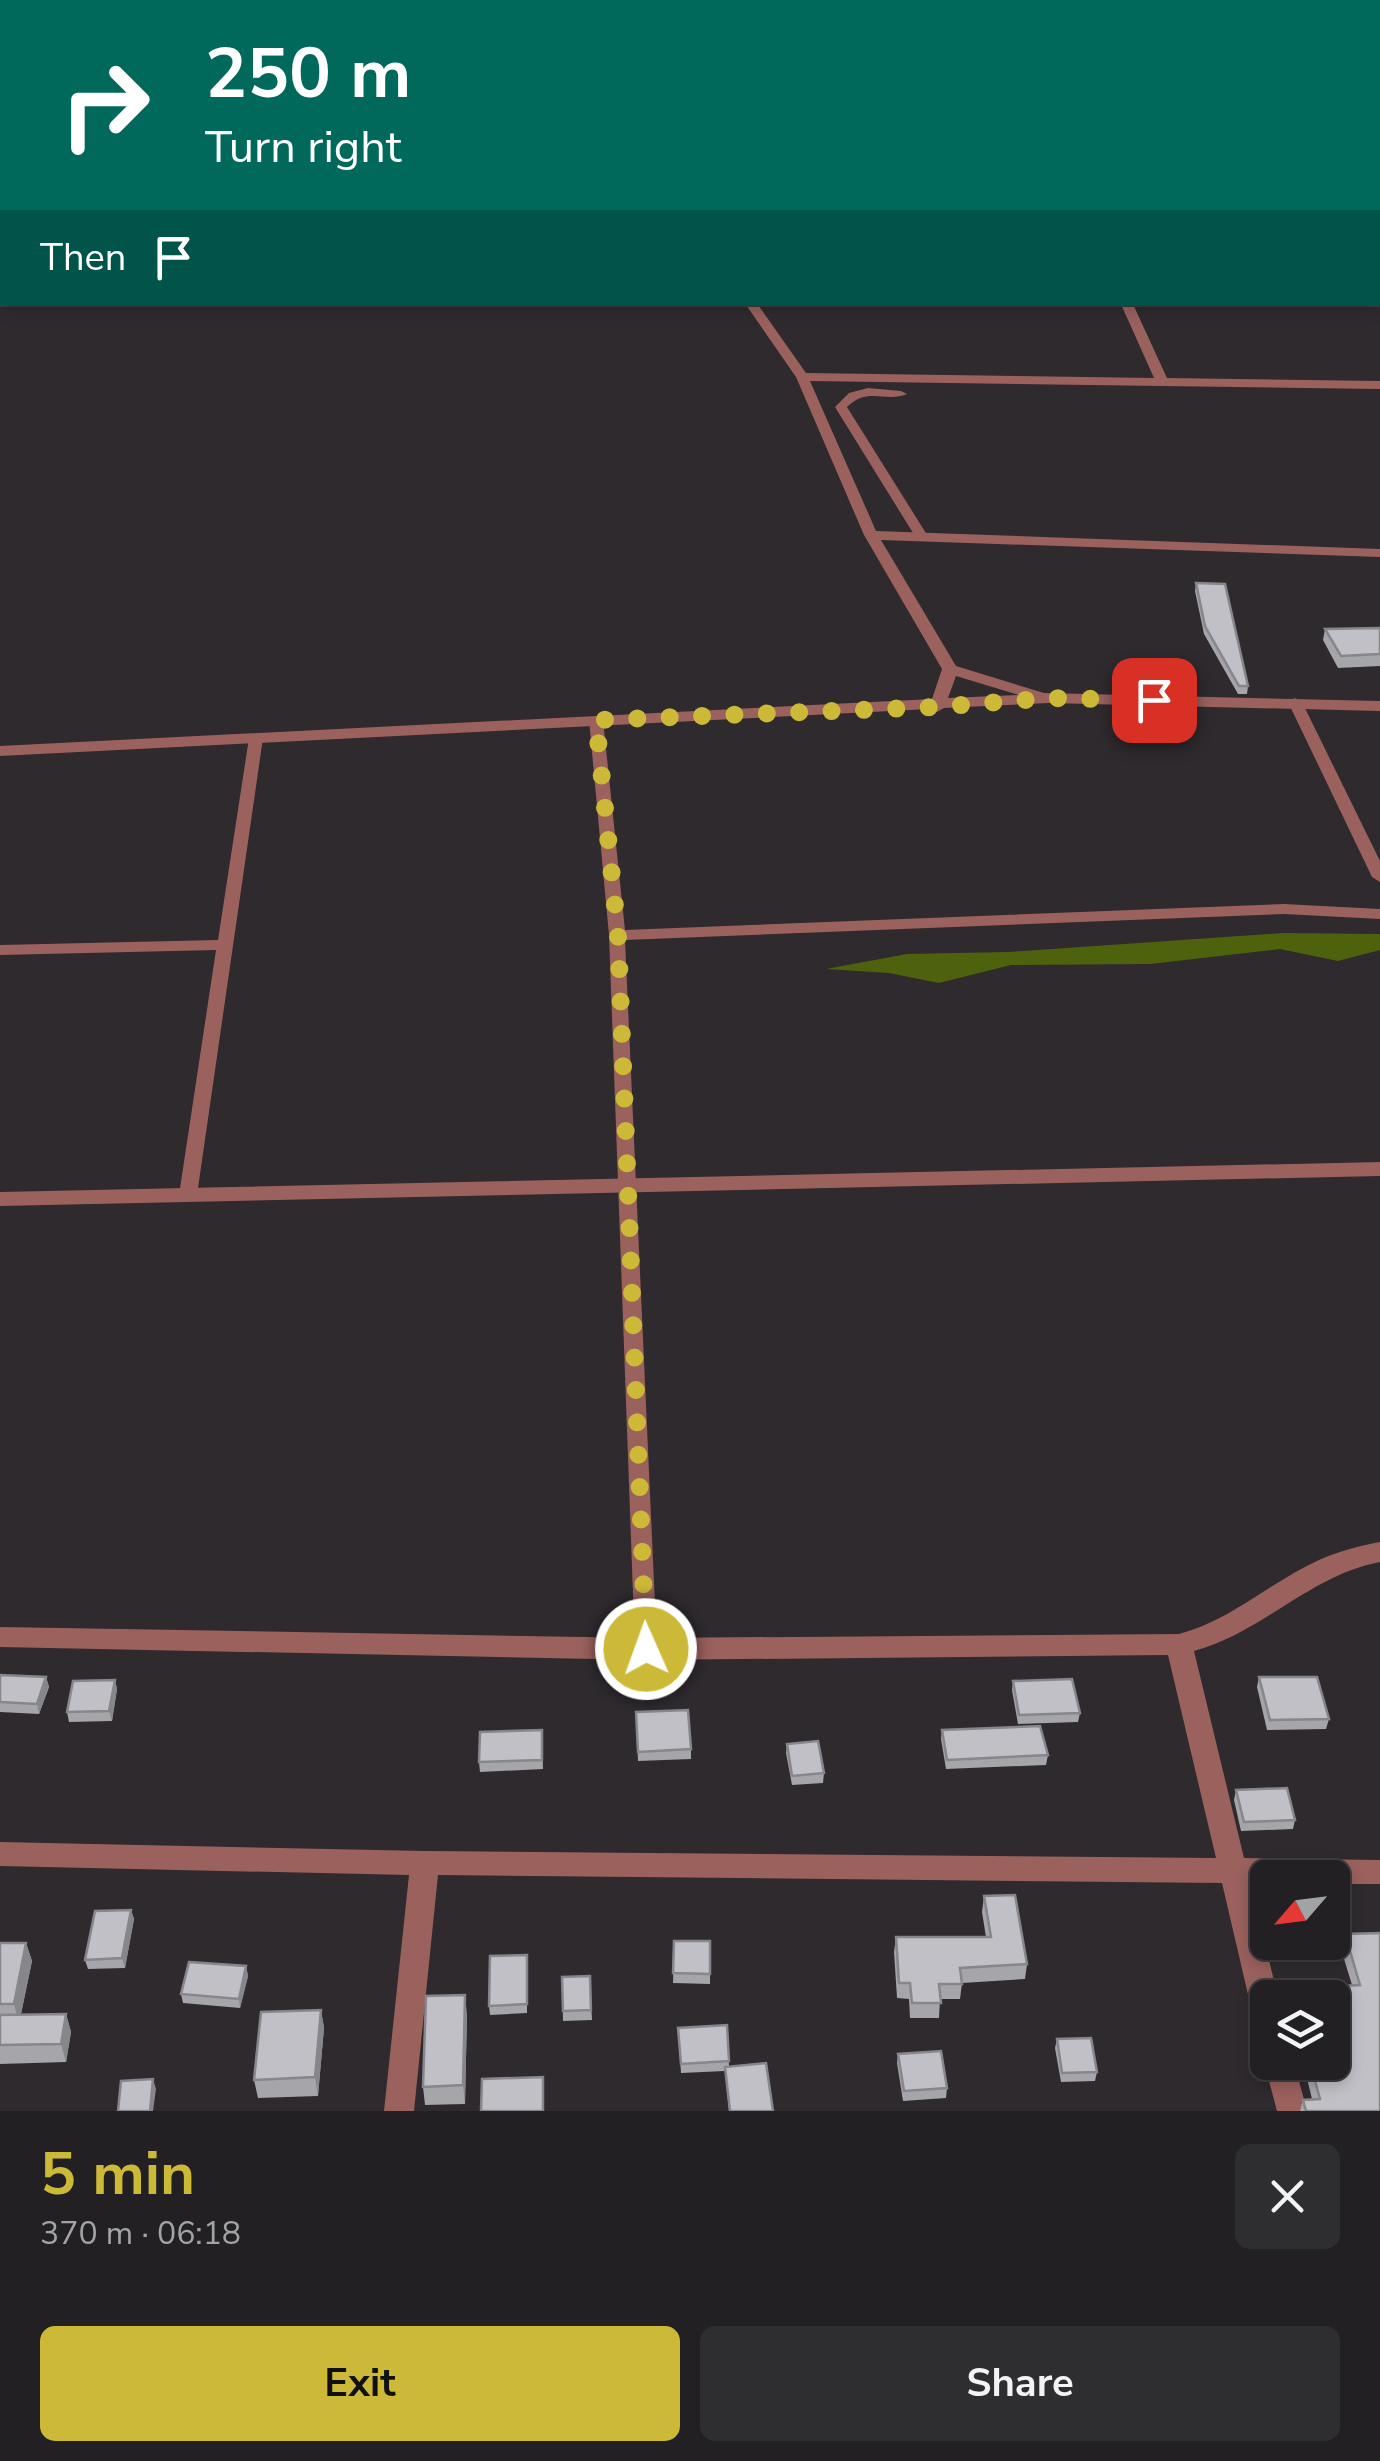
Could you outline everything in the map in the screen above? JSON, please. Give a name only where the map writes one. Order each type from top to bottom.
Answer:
[{"type":"street","points":[[752,305],[802,377],[871,536],[950,669],[1049,698]]},
{"type":"street","points":[[1127,305],[1162,382]]},
{"type":"street","points":[[802,377],[1380,386]]},
{"type":"street","points":[[871,536],[1380,553]]},
{"type":"street","points":[[937,707],[950,669]]},
{"type":"street","points":[[0,751],[596,720],[937,707],[1049,698],[1380,706]]},
{"type":"street","points":[[0,1200],[1380,1169]]},
{"type":"street","points":[[0,1637],[646,1649],[1179,1644],[1212,1636],[1356,1554],[1380,1552]]},
{"type":"street","points":[[1179,1644],[1259,1980]]},
{"type":"street","points":[[0,1854],[425,1863],[1380,1872]]},
{"type":"street","points":[[399,2111],[425,1863]]},
{"type":"street","points":[[1284,2080],[1292,2111]]},
{"type":"lane","points":[[901,394],[852,395],[841,407],[923,538]]},
{"type":"lane","points":[[1295,702],[1380,877]]},
{"type":"lane","points":[[596,720],[618,935],[646,1649]]},
{"type":"lane","points":[[188,1196],[256,738]]},
{"type":"lane","points":[[618,935],[1284,908],[1380,914]]},
{"type":"lane","points":[[0,950],[227,946]]},
{"type":"green space","points":[[1284,933],[1380,934],[1380,950],[1338,961],[1280,949],[1150,964],[1011,965],[939,983],[889,973],[826,969],[907,954],[1008,952]]},
{"type":"building","points":[[1196,583],[1225,584],[1248,686],[1239,686],[1205,626]]},
{"type":"building","points":[[1380,628],[1380,654],[1341,656],[1325,629]]},
{"type":"building","points":[[0,1675],[46,1677],[37,1704],[0,1702]]},
{"type":"building","points":[[1259,1677],[1317,1677],[1329,1719],[1270,1720]]},
{"type":"building","points":[[1072,1679],[1080,1713],[1019,1715],[1013,1681]]},
{"type":"building","points":[[115,1680],[109,1711],[67,1712],[73,1681]]},
{"type":"building","points":[[688,1710],[691,1749],[638,1752],[636,1712]]},
{"type":"building","points":[[1040,1726],[1048,1755],[947,1760],[942,1730]]},
{"type":"building","points":[[542,1730],[542,1760],[479,1762],[480,1732]]},
{"type":"building","points":[[818,1741],[824,1773],[792,1776],[787,1744]]},
{"type":"building","points":[[1287,1788],[1295,1820],[1244,1822],[1236,1790]]},
{"type":"building","points":[[1015,1895],[1027,1964],[960,1968],[962,1984],[939,1984],[941,2003],[912,2003],[910,1983],[899,1983],[896,1937],[991,1937],[984,1896]]},
{"type":"building","points":[[131,1910],[122,1958],[85,1960],[95,1911]]},
{"type":"building","points":[[1380,1933],[1380,2111],[1306,2111],[1303,2100],[1320,2099],[1315,2080],[1350,2080],[1350,1986],[1360,1985],[1350,1951],[1350,1934]]},
{"type":"building","points":[[674,1941],[710,1941],[710,1974],[673,1973]]},
{"type":"building","points":[[0,1943],[26,1943],[14,2004],[0,2004]]},
{"type":"building","points":[[527,1955],[527,2004],[489,2006],[490,1956]]},
{"type":"building","points":[[189,1962],[246,1966],[239,1999],[181,1994]]},
{"type":"building","points":[[590,1976],[591,2010],[563,2011],[562,1977]]},
{"type":"building","points":[[465,1995],[463,2085],[423,2087],[426,1996]]},
{"type":"building","points":[[321,2010],[315,2077],[254,2080],[261,2012]]},
{"type":"building","points":[[66,2014],[61,2044],[0,2045],[0,2015]]},
{"type":"building","points":[[727,2025],[729,2061],[681,2064],[678,2028]]},
{"type":"building","points":[[1091,2038],[1097,2072],[1062,2073],[1057,2039]]},
{"type":"building","points":[[941,2051],[947,2088],[904,2091],[898,2054]]},
{"type":"building","points":[[766,2063],[773,2111],[730,2111],[725,2067]]},
{"type":"building","points":[[543,2077],[543,2111],[481,2111],[482,2079]]},
{"type":"building","points":[[153,2079],[150,2111],[118,2111],[121,2081]]},
{"type":"route","points":[[646,1649],[618,935],[596,720],[937,707],[1049,698],[1154,700]]}]
